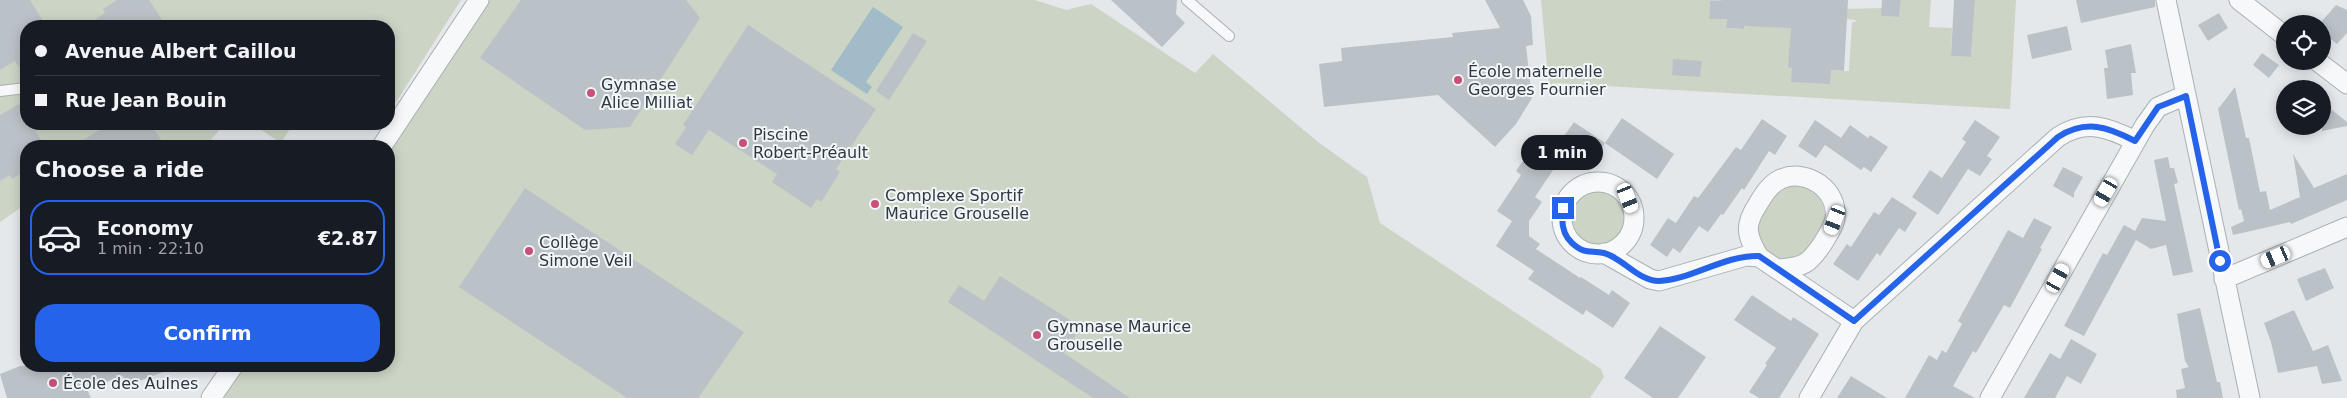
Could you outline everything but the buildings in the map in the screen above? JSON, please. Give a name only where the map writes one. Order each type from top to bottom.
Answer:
[{"type":"street","points":[[395,127],[480,0]]},
{"type":"street","points":[[2166,0],[2250,398]]},
{"type":"street","points":[[2239,0],[2276,29]]},
{"type":"street","points":[[2329,70],[2347,84]]},
{"type":"street","points":[[1990,398],[2135,141],[2158,107],[2186,96]]},
{"type":"street","points":[[1809,398],[1854,321],[2058,137],[2083,127],[2105,127],[2135,141]]},
{"type":"street","points":[[1780,269],[1798,267],[1808,263],[1830,231],[1835,220],[1835,210],[1828,193],[1810,179],[1800,176],[1782,179],[1765,191],[1748,224],[1751,244],[1759,256],[1854,321]]},
{"type":"street","points":[[2224,279],[2347,227]]},
{"type":"street","points":[[1604,253],[1650,280],[1659,281],[1746,256],[1759,256]]},
{"type":"street","points":[[211,398],[229,372]]},
{"type":"lane","points":[[1187,0],[1229,36]]},
{"type":"lane","points":[[0,91],[20,89]]},
{"type":"green space","points":[[0,0],[461,0],[395,104],[395,20],[20,20],[20,130],[219,130],[211,140],[20,140],[20,208],[0,222]]},
{"type":"green space","name":"Complexe Sportif Maurice Grouselle","points":[[488,0],[1035,0],[1066,10],[1091,4],[1195,73],[1213,54],[1318,142],[1367,177],[1380,223],[1601,369],[1604,377],[1590,398],[222,398],[239,372],[395,372],[394,140]]},
{"type":"green space","points":[[1541,0],[1724,0],[1710,1],[1709,19],[1727,19],[1726,28],[1744,29],[1745,20],[1802,8],[1788,67],[1849,71],[1852,22],[1856,20],[1845,19],[1845,9],[1882,8],[1882,16],[1899,17],[1901,0],[1931,0],[1929,27],[1952,28],[1951,56],[1971,57],[1975,0],[2016,0],[2010,109],[1553,83],[1549,87]]},
{"type":"green space","points":[[261,130],[289,130],[283,140],[276,140]]},
{"type":"green space","points":[[1801,185],[1813,192],[1821,200],[1825,210],[1825,221],[1821,232],[1815,242],[1795,256],[1795,259],[1773,256],[1764,249],[1755,228],[1759,227],[1763,211],[1772,198],[1785,189]]},
{"type":"green space","points":[[1597,191],[1607,193],[1616,199],[1622,208],[1624,218],[1622,228],[1616,237],[1607,243],[1597,245],[1587,243],[1578,237],[1572,228],[1570,218],[1572,208],[1578,199],[1587,193]]},
{"type":"water","points":[[873,7],[903,27],[866,82],[872,87],[867,94],[831,70]]},
{"type":"place","name":"École maternelle Georges Fournier","points":[[1458,80]]},
{"type":"place","name":"Gymnase Alice Milliat","points":[[591,93]]},
{"type":"place","name":"Piscine Robert-Préault","points":[[743,143]]},
{"type":"place","name":"Complexe Sportif Maurice Grouselle","points":[[875,204]]},
{"type":"place","name":"Collège Simone Veil","points":[[529,251]]},
{"type":"place","name":"Gymnase Maurice Grouselle","points":[[1037,335]]},
{"type":"place","name":"École des Aulnes","points":[[53,383]]},
{"type":"route","points":[[1563,208],[1561,220],[1564,232],[1580,250],[1592,254],[1604,253],[1650,280],[1659,281],[1746,256],[1759,256],[1854,321],[2063,133],[2083,127],[2105,127],[2135,141],[2158,107],[2186,96],[2220,261]]}]
